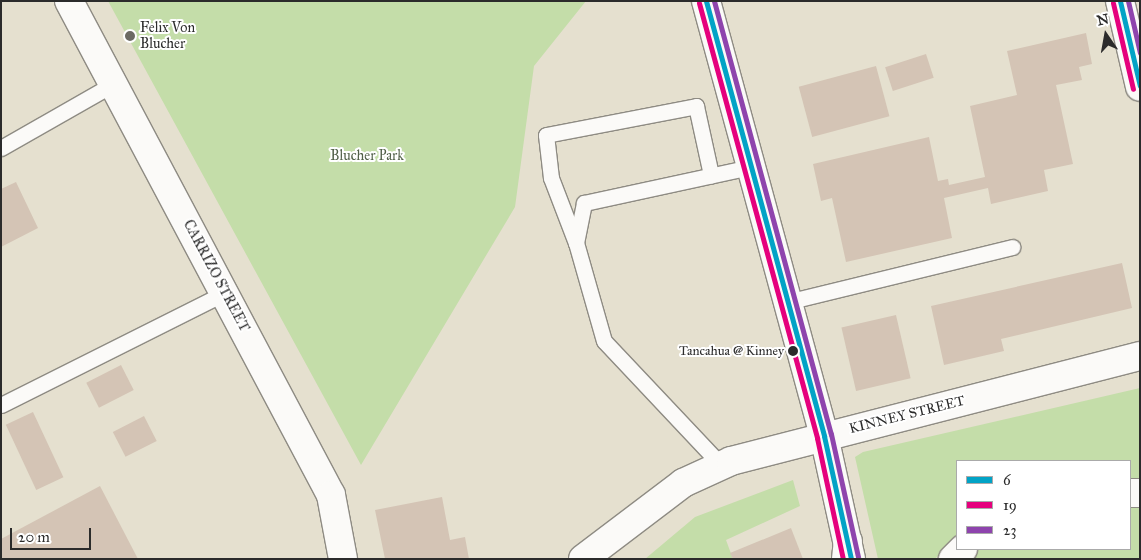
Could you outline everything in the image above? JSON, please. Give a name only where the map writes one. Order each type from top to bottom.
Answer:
[{"type":"street","name":"CARRIZO STREET","points":[[69,1],[332,495],[343,559]]},
{"type":"street","points":[[706,1],[824,436],[849,553]]},
{"type":"street","points":[[1129,17],[1140,87]]},
{"type":"street","name":"KINNEY STREET","points":[[583,559],[683,483],[721,466],[824,436],[1140,356]]},
{"type":"street","points":[[953,559],[962,550]]},
{"type":"lane","points":[[1,148],[113,84]]},
{"type":"lane","points":[[711,175],[696,106],[546,135],[551,178],[576,243],[604,341],[721,466]]},
{"type":"lane","points":[[576,243],[584,203],[751,167]]},
{"type":"lane","points":[[787,302],[1012,247]]},
{"type":"lane","points":[[1,405],[225,293]]},
{"type":"green space","name":"Blucher Park","points":[[108,1],[586,1],[534,66],[515,207],[361,465]]},
{"type":"green space","points":[[1140,388],[1140,480],[1131,479],[1131,460],[956,460],[956,537],[935,559],[878,559],[855,457],[863,452]]},
{"type":"green space","points":[[793,480],[800,506],[726,540],[733,559],[645,559],[695,517]]},
{"type":"green space","points":[[1131,502],[1140,502],[1140,559],[968,559],[978,550],[1131,550]]},
{"type":"building","points":[[1086,33],[1092,64],[1079,67],[1082,80],[1056,85],[1073,164],[1044,170],[1048,191],[991,204],[988,188],[944,198],[952,238],[846,262],[832,198],[821,201],[813,164],[929,137],[938,181],[948,179],[949,185],[985,177],[970,106],[1017,95],[1007,51]]},
{"type":"building","points":[[926,54],[934,78],[893,91],[885,67]]},
{"type":"building","points":[[876,66],[889,116],[812,137],[799,87]]},
{"type":"building","points":[[16,182],[38,228],[1,247],[1,189]]},
{"type":"building","points":[[1122,263],[1132,308],[1001,339],[1004,351],[944,365],[931,306]]},
{"type":"building","points":[[896,315],[911,378],[856,391],[841,328]]},
{"type":"building","points":[[121,365],[134,390],[99,408],[86,383]]},
{"type":"building","points":[[33,412],[63,477],[36,490],[6,425]]},
{"type":"building","points":[[144,416],[157,441],[126,457],[113,432]]},
{"type":"building","points":[[100,486],[138,559],[1,559],[1,539]]},
{"type":"building","points":[[442,497],[450,540],[465,537],[469,559],[385,559],[375,510]]},
{"type":"building","points":[[791,528],[803,559],[733,559],[730,553]]},
{"type":"transit line","name":"6","points":[[706,1],[824,436],[851,559]]},
{"type":"transit line","name":"23","points":[[714,1],[831,434],[858,557]]},
{"type":"transit line","name":"6","points":[[1120,1],[1140,86]]},
{"type":"transit line","name":"23","points":[[1128,1],[1140,53]]},
{"type":"transit line","name":"19","points":[[699,3],[817,438],[843,559]]},
{"type":"transit line","name":"19","points":[[1113,3],[1133,89]]},
{"type":"place","name":"Felix Von Blucher","points":[[130,36]]},
{"type":"place","name":"Tancahua @ Kinney","points":[[793,351]]}]
